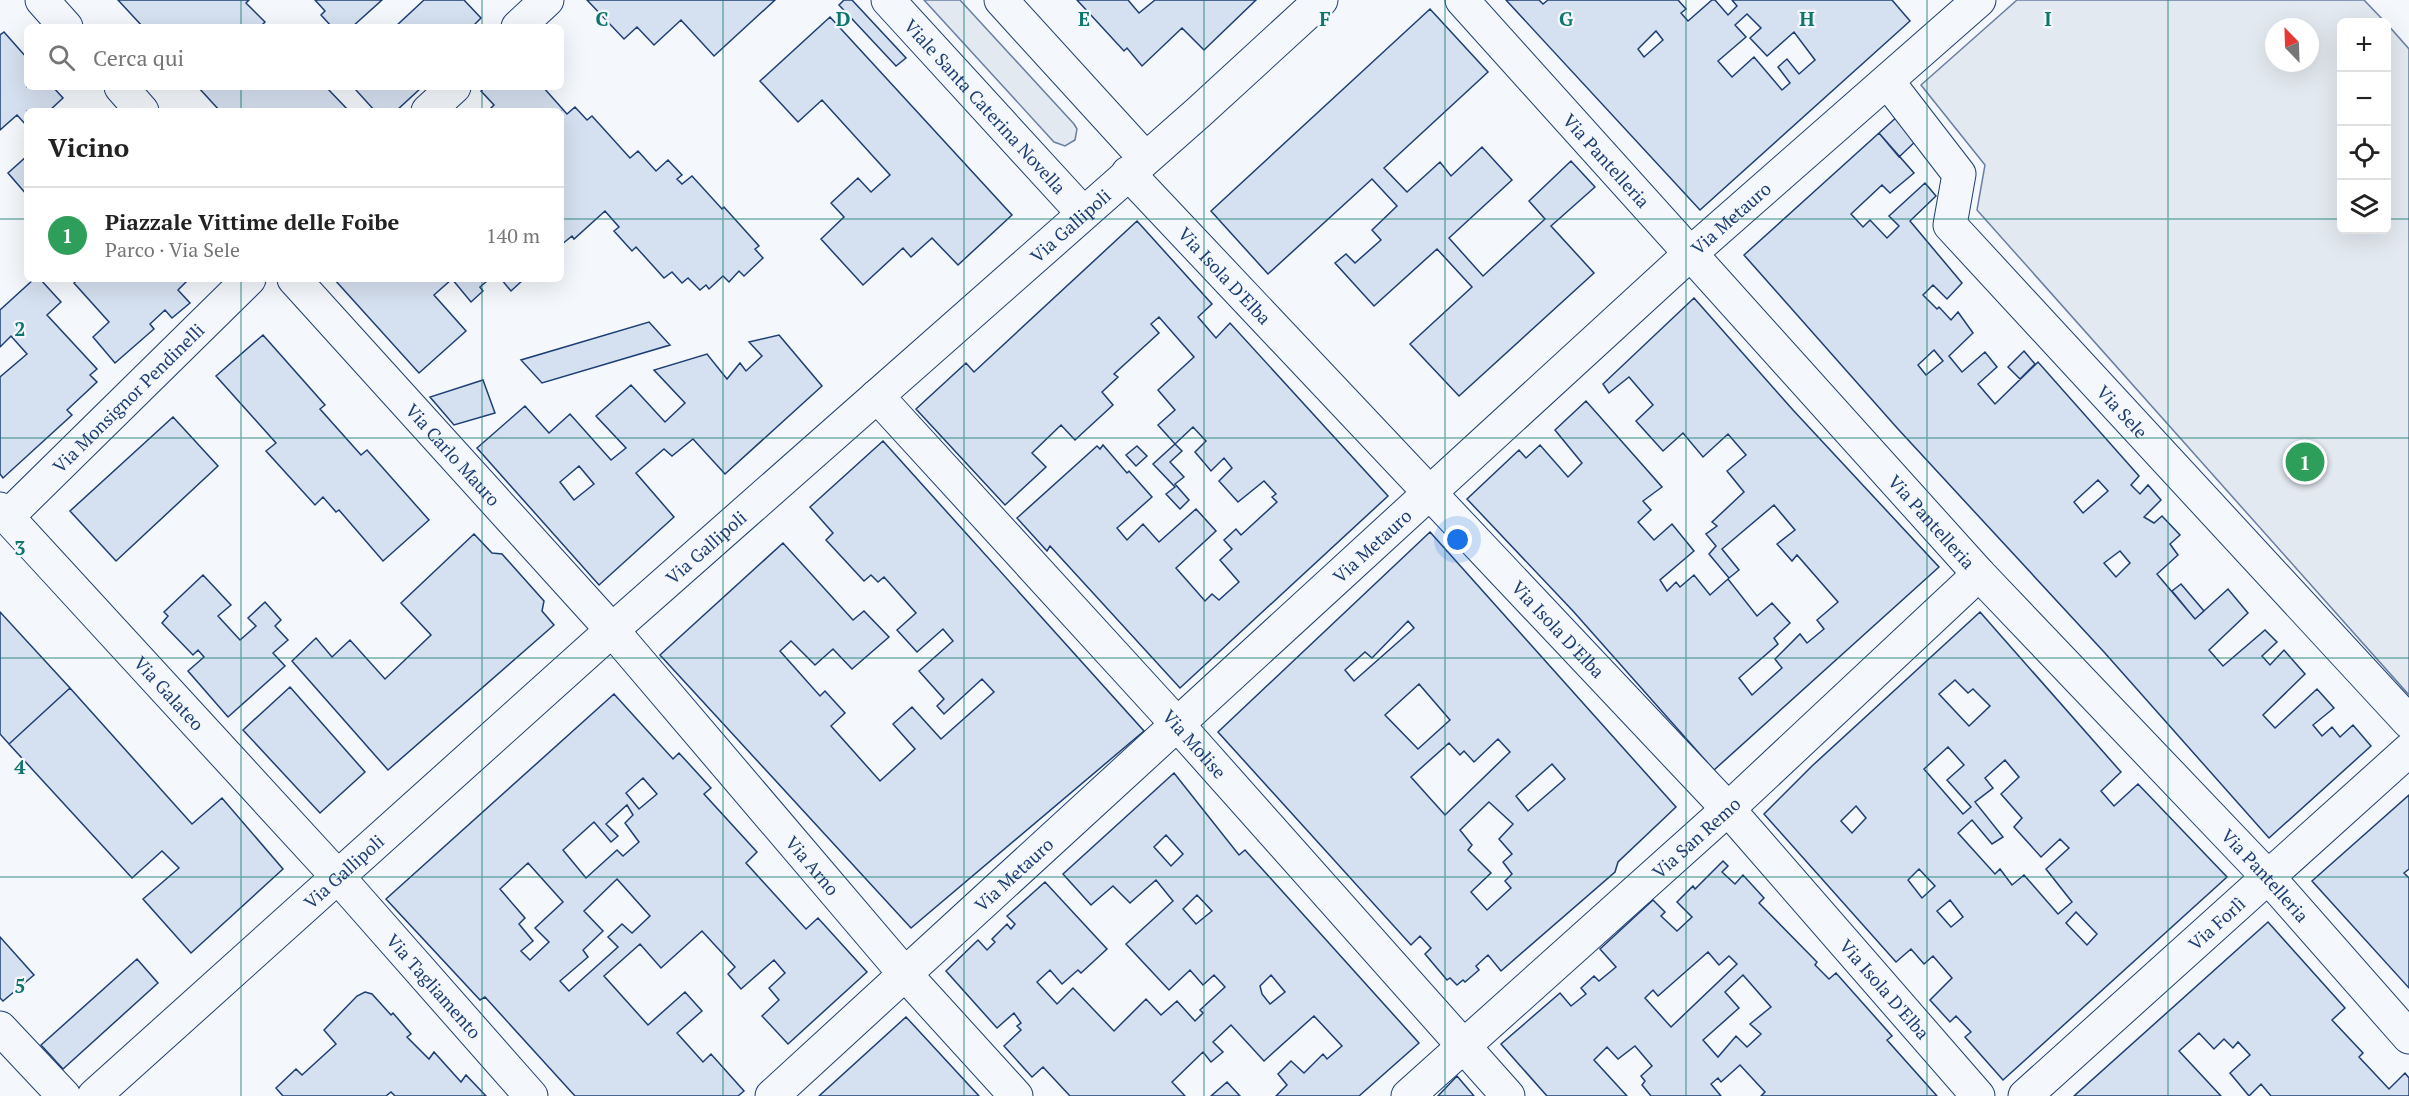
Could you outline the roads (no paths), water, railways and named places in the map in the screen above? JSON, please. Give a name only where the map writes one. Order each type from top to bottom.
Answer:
[{"type":"street","points":[[42,0],[63,24]]},
{"type":"street","name":"Viale Santa Caterina Novella","points":[[888,0],[1083,213]]},
{"type":"street","points":[[1001,0],[1136,166]]},
{"type":"street","name":"Via Gallipoli","points":[[93,1096],[612,630],[1321,0]]},
{"type":"street","name":"Via Pantelleria","points":[[1462,0],[1979,574],[2268,878],[2409,1037]]},
{"type":"street","name":"Via Metauro","points":[[772,1096],[1691,253],[1888,82],[1968,3]]},
{"type":"street","name":"Via Sele","points":[[1888,82],[1959,174],[1950,225],[2409,722]]},
{"type":"street","points":[[124,90],[139,108]]},
{"type":"street","points":[[431,108],[451,90]]},
{"type":"street","name":"Via Isola D'Elba","points":[[1136,166],[1430,492],[1728,809],[1978,1096]]},
{"type":"street","name":"Via Monsignor Pendinelli","points":[[3,513],[246,282]]},
{"type":"street","name":"Via Carlo Mauro","points":[[297,282],[612,630]]},
{"type":"street","name":"Via Molise","points":[[877,396],[1177,724],[1508,1096]]},
{"type":"street","name":"Via Galateo","points":[[3,513],[338,877]]},
{"type":"street","name":"Via San Remo","points":[[1408,1096],[1728,809],[1979,574]]},
{"type":"street","name":"Via Arno","points":[[612,630],[905,974],[1016,1096]]},
{"type":"street","name":"Via Forlì","points":[[2025,1096],[2409,750]]},
{"type":"street","name":"Via Tagliamento","points":[[338,877],[531,1096]]},
{"type":"street","points":[[0,1028],[64,1096]]},
{"type":"place","name":"Piazzale Vittime delle Foibe","points":[[2305,462]]}]
